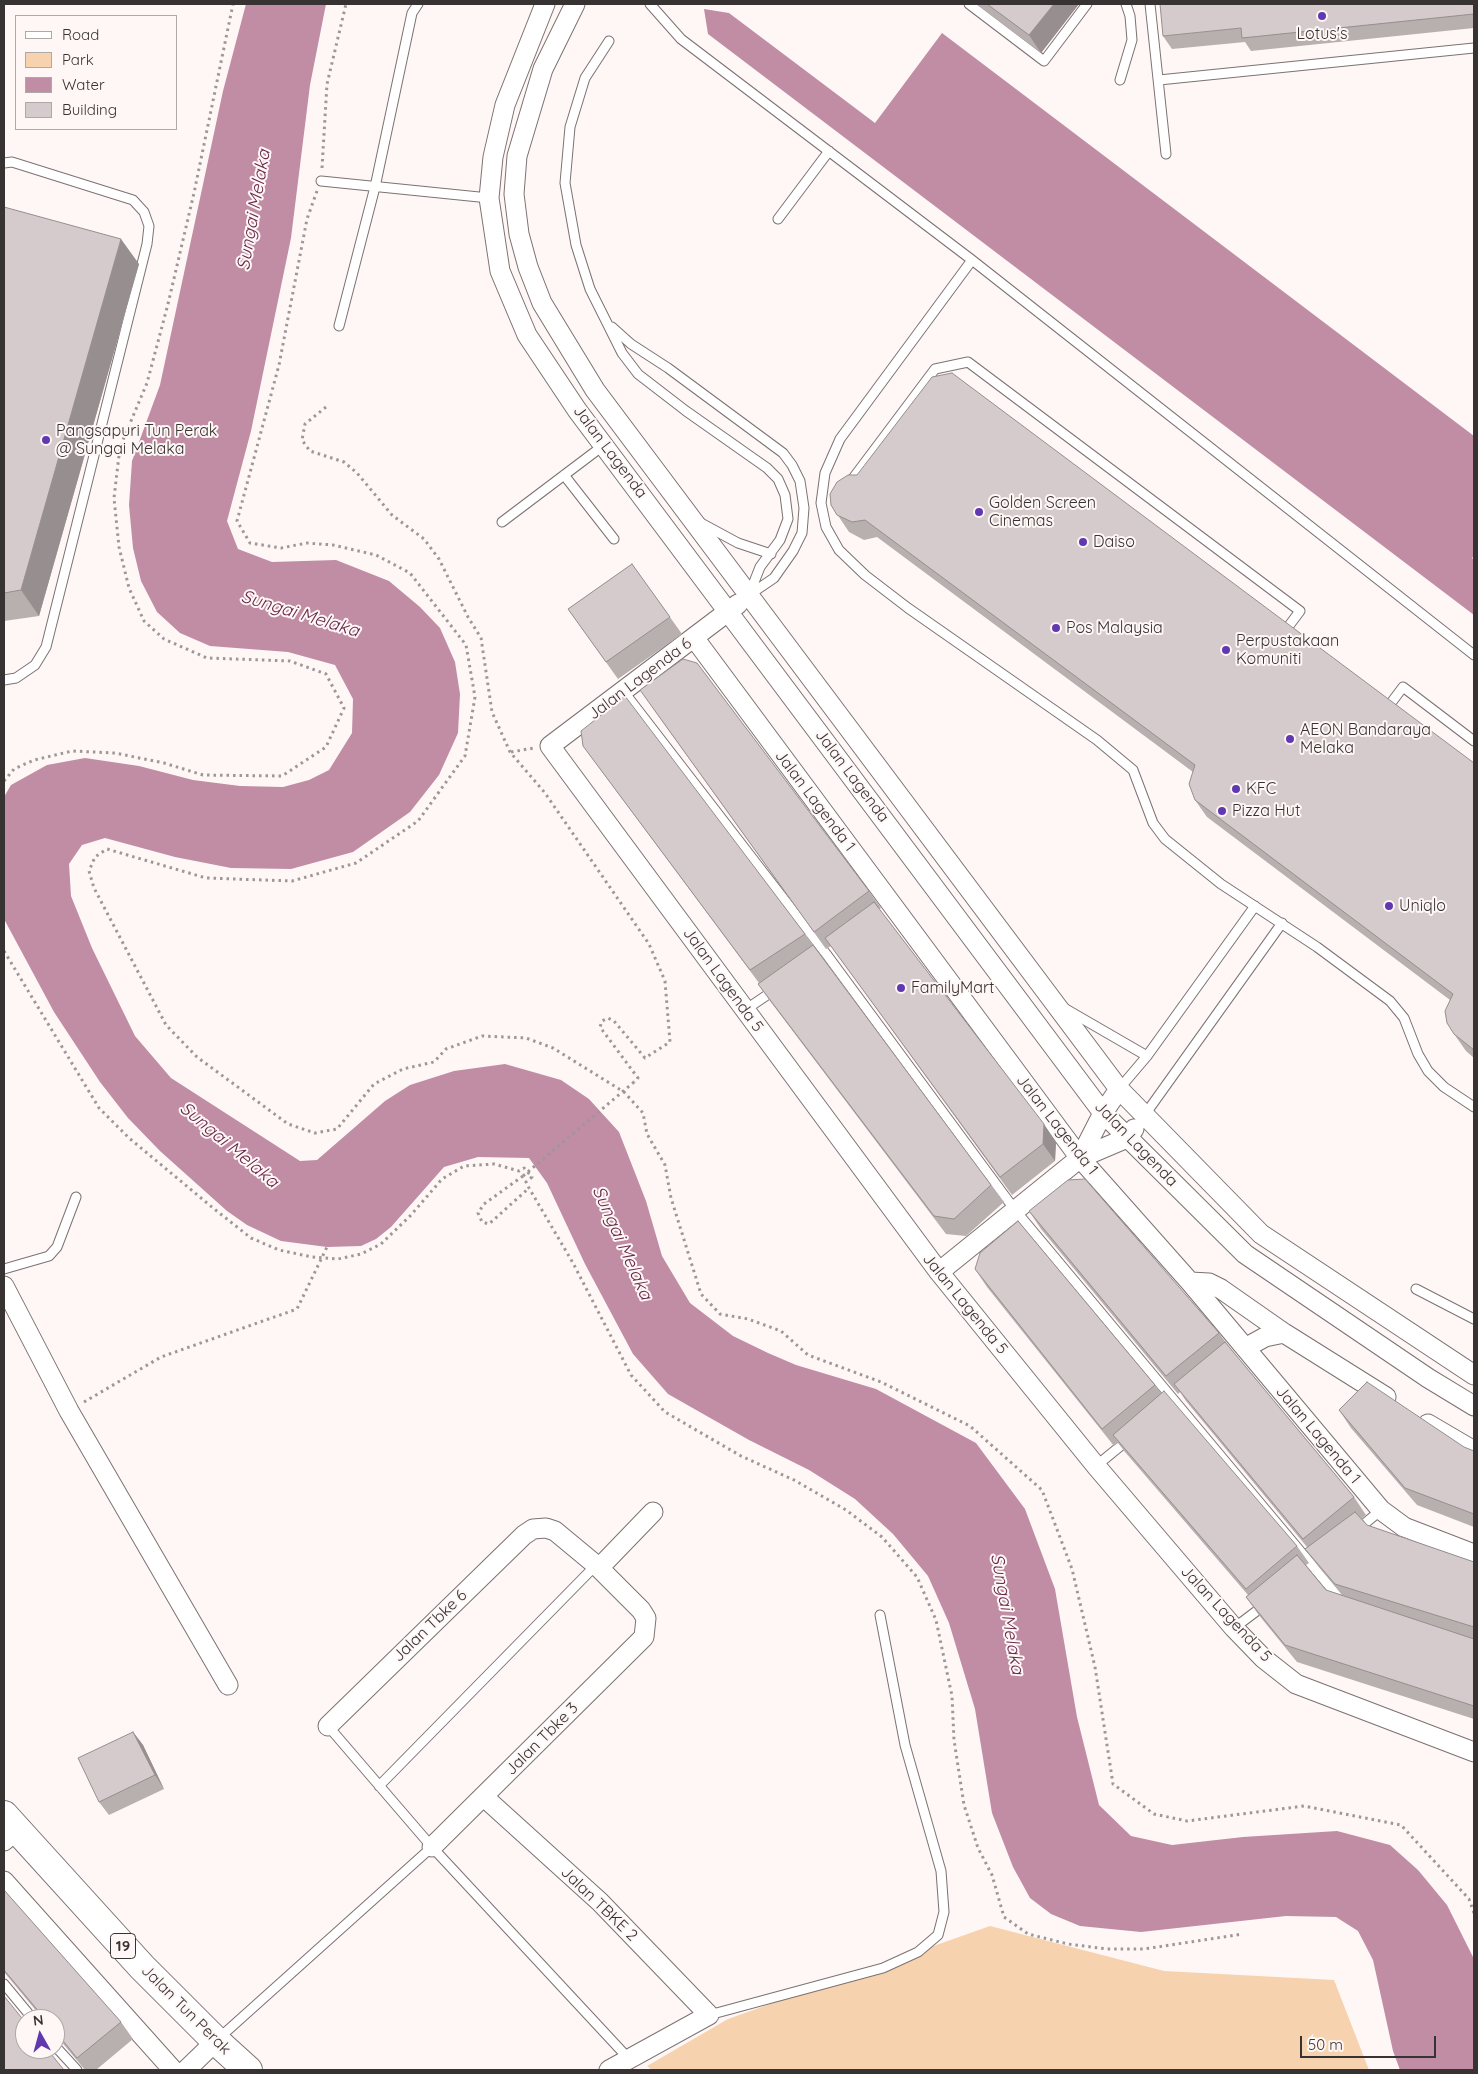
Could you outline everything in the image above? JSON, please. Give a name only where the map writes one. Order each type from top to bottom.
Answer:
[{"type":"main road","name":"Jalan Tun Perak","points":[[8,1828],[142,1967],[216,2041],[248,2070]]},
{"type":"street","name":"Jalan Lagenda","points":[[545,4],[505,105],[493,157],[489,198],[500,271],[527,335],[604,445],[1103,1113],[1245,1254],[1428,1378],[1474,1406]]},
{"type":"street","name":"Jalan Lagenda","points":[[575,4],[543,69],[517,156],[514,194],[519,234],[528,267],[542,303],[596,390],[1119,1089],[1262,1234],[1470,1371]]},
{"type":"street","name":"Jalan Lagenda 6","points":[[550,746],[694,639],[748,595]]},
{"type":"street","name":"Jalan Lagenda 1","points":[[694,639],[891,911],[1080,1158],[1190,1282],[1241,1351],[1381,1510],[1404,1527],[1474,1554]]},
{"type":"street","name":"Jalan Lagenda 5","points":[[550,746],[939,1272],[1096,1466],[1234,1628],[1263,1658],[1296,1684],[1474,1752]]},
{"type":"street","points":[[1080,1158],[1103,1113],[1119,1089]]},
{"type":"street","points":[[939,1272],[1080,1158],[1127,1138],[1144,1116]]},
{"type":"street","points":[[1190,1282],[1199,1281],[1215,1286],[1284,1333],[1399,1406]]},
{"type":"street","points":[[4,1286],[69,1411],[228,1685]]},
{"type":"street","points":[[1241,1351],[1265,1338],[1284,1333]]},
{"type":"street","points":[[1416,1416],[1474,1452]]},
{"type":"street","points":[[597,1566],[653,1512]]},
{"type":"street","name":"Jalan Tbke 6","points":[[328,1726],[524,1535],[534,1529],[546,1528],[555,1531],[597,1566]]},
{"type":"street","name":"Jalan Tbke 3","points":[[432,1847],[644,1637],[646,1618],[641,1610],[597,1566]]},
{"type":"street","name":"Jalan TBKE 2","points":[[484,1797],[600,1902],[709,2015]]},
{"type":"street","points":[[4,1881],[173,2070]]},
{"type":"street","points":[[620,2066],[709,2015]]},
{"type":"street","points":[[186,2070],[216,2041]]},
{"type":"lane","points":[[339,326],[374,187],[412,13],[418,4]]},
{"type":"lane","points":[[650,4],[681,39],[972,260],[1474,655]]},
{"type":"lane","points":[[969,4],[1044,61],[1087,4]]},
{"type":"lane","points":[[1120,80],[1132,40],[1130,16],[1126,4]]},
{"type":"lane","points":[[1150,4],[1166,154]]},
{"type":"lane","points":[[609,41],[585,78],[570,127],[566,183],[576,246],[590,289],[622,353],[638,374],[686,411],[767,468],[778,479],[785,495],[788,519],[780,540],[760,567],[748,595]]},
{"type":"lane","points":[[1159,80],[1474,48]]},
{"type":"lane","points":[[778,219],[829,152]]},
{"type":"lane","points":[[4,162],[12,162],[133,200],[144,212],[149,226],[147,244],[46,647],[35,665],[16,678],[4,680]]},
{"type":"lane","points":[[321,181],[489,198]]},
{"type":"lane","points":[[972,260],[840,439],[825,473],[824,503],[826,527],[839,550],[865,575],[1097,740],[1133,770],[1153,823],[1165,839],[1221,884],[1282,923],[1390,1001],[1404,1018],[1418,1054],[1428,1071],[1444,1087],[1474,1107]]},
{"type":"lane","points":[[606,322],[632,344],[668,368],[783,453],[792,465],[800,481],[804,508],[802,533],[793,551],[774,578],[748,595]]},
{"type":"lane","points":[[846,487],[935,369],[968,362],[1300,611],[1285,630]]},
{"type":"lane","points":[[502,522],[604,445]]},
{"type":"lane","points":[[564,475],[614,539]]},
{"type":"lane","points":[[690,517],[738,543],[771,554]]},
{"type":"lane","points":[[1388,707],[1403,687],[1474,740]]},
{"type":"lane","points":[[624,692],[831,952],[1015,1210],[1172,1405],[1314,1565],[1344,1604],[1353,1608]]},
{"type":"lane","points":[[1119,1089],[1147,1056],[1255,906]]},
{"type":"lane","points":[[1144,1116],[1282,923]]},
{"type":"lane","points":[[819,960],[831,952]]},
{"type":"lane","points":[[745,1010],[786,982]]},
{"type":"lane","points":[[1051,1000],[1147,1056]]},
{"type":"lane","points":[[4,1269],[48,1256],[56,1246],[76,1197]]},
{"type":"lane","points":[[1416,1289],[1474,1319]]},
{"type":"lane","points":[[1172,1405],[1183,1396]]},
{"type":"lane","points":[[1096,1466],[1139,1431]]},
{"type":"lane","points":[[1351,1535],[1381,1510]]},
{"type":"lane","points":[[379,1786],[597,1566]]},
{"type":"lane","points":[[1234,1628],[1270,1600]]},
{"type":"lane","points":[[709,2015],[883,1968],[918,1952],[938,1934],[944,1912],[941,1871],[905,1745],[880,1615]]},
{"type":"lane","points":[[328,1726],[620,2066]]},
{"type":"lane","points":[[216,2041],[432,1847]]},
{"type":"lane","points":[[4,1984],[25,2009]]},
{"type":"lane","points":[[65,2057],[77,2070]]},
{"type":"path","points":[[4,781],[14,769],[34,760],[72,751],[116,753],[164,763],[203,775],[282,776],[326,747],[344,708],[326,674],[290,661],[207,658],[164,639],[144,621],[129,588],[119,547],[114,498],[120,447],[148,383],[194,193],[233,4]]},
{"type":"path","points":[[346,4],[327,84],[321,181],[306,219],[279,365],[238,520],[250,543],[281,548],[307,543],[333,545],[376,555],[410,573],[466,644],[475,697],[465,756],[418,821],[356,864],[292,881],[206,878],[107,849],[95,857],[89,871],[94,888],[166,1025],[197,1057],[288,1124],[314,1133],[337,1129],[374,1084],[403,1069],[434,1062],[446,1049],[482,1036],[526,1038],[553,1048],[624,1092],[643,1114],[647,1134],[665,1165],[671,1198],[701,1294],[720,1314],[748,1319],[781,1332],[808,1355],[881,1382],[970,1426],[1042,1490],[1072,1568],[1095,1667],[1113,1784],[1154,1814],[1187,1821],[1304,1806],[1402,1825],[1469,1899],[1474,1913]]},
{"type":"path","points":[[326,407],[305,424],[302,440],[310,451],[344,462],[357,473],[392,515],[424,539],[440,559],[468,618],[481,638],[492,712],[510,752],[545,793],[649,944],[665,981],[670,1042],[645,1058],[614,1021],[608,1018],[602,1021],[600,1027],[638,1078],[523,1176],[484,1204],[478,1213],[482,1222],[489,1224],[529,1188]]},
{"type":"path","points":[[510,752],[550,746]]},
{"type":"path","points":[[4,951],[99,1108],[128,1138],[251,1238],[279,1250],[322,1258],[338,1258],[360,1254],[381,1244],[411,1215],[442,1179],[464,1166],[494,1164],[519,1171],[524,1168],[532,1177],[526,1182],[529,1188],[573,1263],[631,1376],[665,1412],[741,1456],[794,1480],[846,1510],[882,1536],[917,1577],[936,1620],[952,1696],[954,1740],[964,1805],[978,1848],[992,1875],[1004,1917],[1028,1934],[1068,1944],[1108,1949],[1144,1949],[1243,1934]]},
{"type":"path","points":[[69,1411],[161,1357],[297,1309],[327,1247]]},
{"type":"green space","points":[[990,1926],[1164,1971],[1334,1980],[1369,2070],[652,2070],[647,2066],[728,2019]]},
{"type":"water","name":"Sungai Melaka","points":[[246,4],[326,4],[310,85],[291,238],[251,431],[227,521],[238,549],[272,562],[336,560],[389,581],[420,607],[440,628],[455,662],[460,694],[458,733],[439,775],[410,812],[353,852],[291,869],[231,868],[175,857],[105,838],[82,845],[69,864],[71,896],[92,948],[135,1036],[171,1078],[300,1161],[317,1160],[385,1101],[410,1085],[454,1071],[505,1064],[561,1080],[589,1099],[619,1132],[646,1201],[662,1256],[690,1303],[733,1336],[796,1365],[876,1389],[976,1443],[1025,1509],[1055,1589],[1077,1717],[1099,1805],[1131,1836],[1172,1845],[1243,1837],[1337,1831],[1390,1845],[1418,1870],[1447,1905],[1474,1959],[1474,2070],[1400,2070],[1393,2051],[1373,1960],[1358,1931],[1336,1917],[1286,1916],[1141,1932],[1080,1926],[1051,1914],[1030,1898],[1013,1867],[992,1813],[975,1709],[949,1623],[928,1576],[893,1534],[855,1499],[809,1470],[749,1440],[668,1394],[633,1354],[585,1264],[547,1183],[529,1158],[478,1157],[444,1167],[391,1227],[376,1239],[361,1246],[327,1247],[281,1241],[247,1225],[227,1211],[160,1151],[128,1118],[100,1082],[54,1012],[4,919],[4,797],[11,785],[47,765],[85,758],[139,766],[193,780],[240,786],[283,787],[309,780],[329,770],[352,733],[353,699],[335,665],[288,652],[210,646],[180,633],[157,612],[141,581],[133,548],[129,505],[132,461],[160,385],[223,91]]},
{"type":"water","points":[[704,9],[729,13],[875,123],[942,33],[1474,436],[1474,556],[1472,558],[1474,560],[1474,615],[708,34]]},
{"type":"building","points":[[987,4],[1054,4],[1029,35]]},
{"type":"building","name":"Lotus's","points":[[1160,4],[1474,4],[1474,14],[1242,38],[1241,28],[1163,36]]},
{"type":"building","name":"Pangsapuri Tun Perak @ Sungai Melaka","points":[[4,207],[121,239],[21,590],[4,593]]},
{"type":"building","name":"AEON Bandaraya Melaka","points":[[952,373],[1474,763],[1474,1050],[1454,1034],[1447,1023],[1445,1011],[1453,994],[1195,800],[1189,784],[1195,765],[865,520],[852,522],[837,515],[831,505],[830,494],[837,482],[848,475],[857,475],[932,377]]},
{"type":"building","points":[[632,564],[670,617],[606,662],[568,609]]},
{"type":"building","points":[[683,659],[697,663],[869,891],[814,932],[640,690]]},
{"type":"building","points":[[625,696],[805,934],[750,970],[583,746],[581,731]]},
{"type":"building","points":[[874,902],[1044,1124],[1043,1144],[1000,1177],[825,938]]},
{"type":"building","points":[[813,945],[991,1185],[954,1219],[934,1216],[758,984]]},
{"type":"building","points":[[1085,1179],[1219,1333],[1166,1376],[1029,1211],[1068,1180]]},
{"type":"building","points":[[1018,1221],[1155,1385],[1102,1429],[975,1269],[980,1253]]},
{"type":"building","points":[[1225,1342],[1354,1497],[1303,1539],[1174,1384]]},
{"type":"building","points":[[1367,1382],[1464,1447],[1474,1451],[1474,1514],[1405,1488],[1339,1410]]},
{"type":"building","points":[[1164,1391],[1297,1546],[1246,1589],[1113,1435]]},
{"type":"building","points":[[1355,1512],[1367,1525],[1474,1562],[1474,1627],[1335,1584],[1305,1549]]},
{"type":"building","points":[[1297,1555],[1326,1590],[1474,1639],[1474,1706],[1285,1645],[1246,1597]]},
{"type":"building","points":[[133,1732],[155,1775],[99,1802],[78,1758]]},
{"type":"building","points":[[4,1890],[121,2022],[77,2058],[65,2043],[65,2009],[37,2009],[4,1970]]},
{"type":"building","points":[[4,1996],[15,2010],[15,2059],[55,2059],[64,2070],[4,2070]]},
{"type":"place","name":"Lotus's","points":[[1322,16]]},
{"type":"place","name":"Pangsapuri Tun Perak @ Sungai Melaka","points":[[46,440]]},
{"type":"place","name":"Golden Screen Cinemas","points":[[979,512]]},
{"type":"place","name":"Daiso","points":[[1083,542]]},
{"type":"place","name":"Pos Malaysia","points":[[1056,628]]},
{"type":"place","name":"Perpustakaan Komuniti","points":[[1226,650]]},
{"type":"place","name":"AEON Bandaraya Melaka","points":[[1290,739]]},
{"type":"place","name":"KFC","points":[[1236,789]]},
{"type":"place","name":"Pizza Hut","points":[[1222,811]]},
{"type":"place","name":"Uniqlo","points":[[1389,906]]},
{"type":"place","name":"FamilyMart","points":[[901,988]]}]
